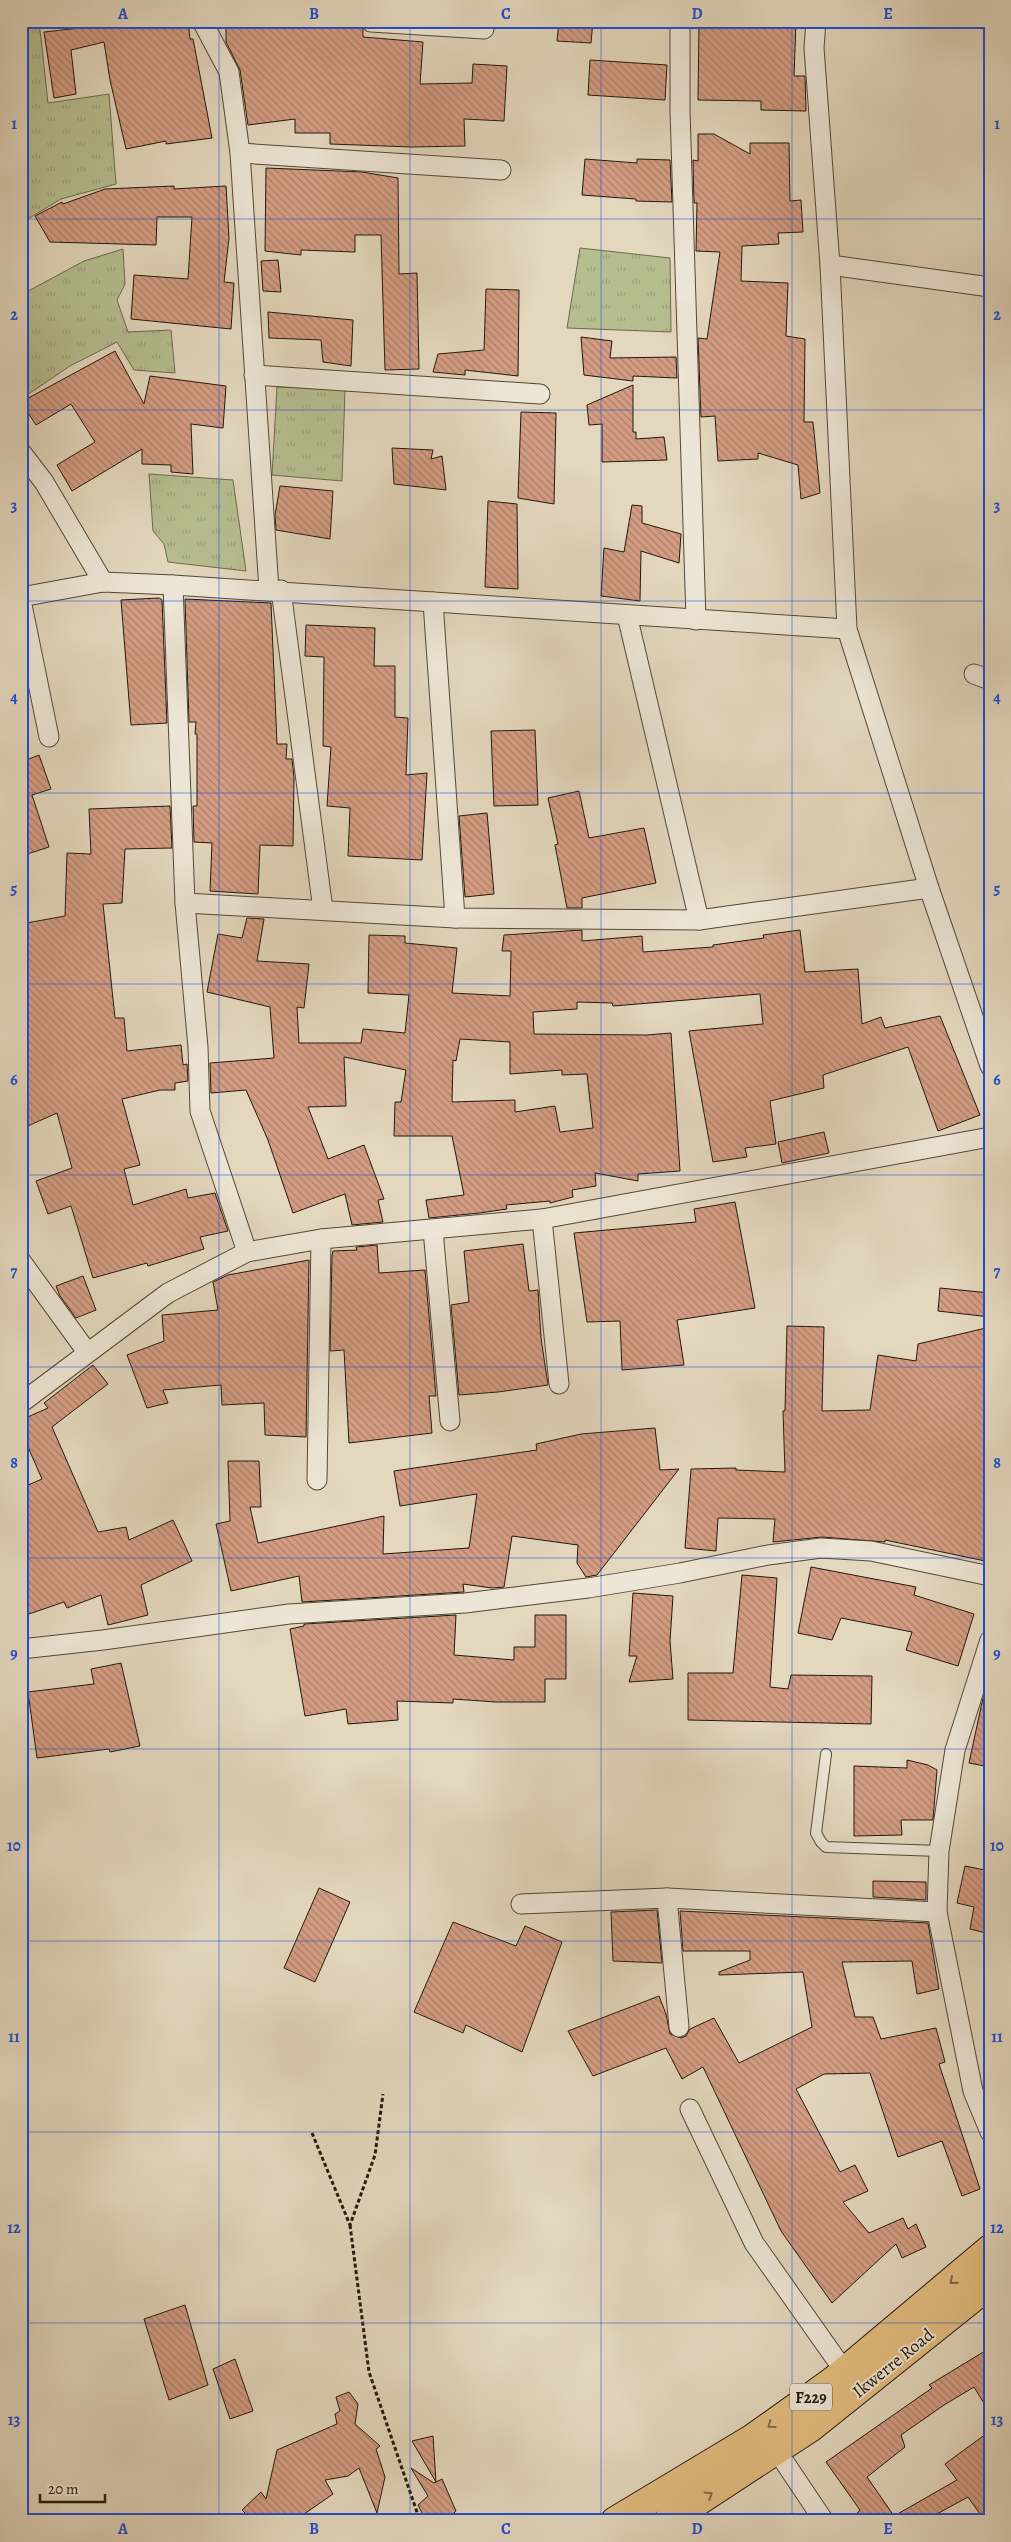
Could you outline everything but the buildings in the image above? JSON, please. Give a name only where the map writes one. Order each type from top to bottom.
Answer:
[{"type":"main road","name":"F229","points":[[615,2521],[753,2438],[845,2372],[990,2249]]},
{"type":"main road","name":"Ikwerre Road","points":[[668,2521],[777,2451],[877,2376],[990,2284]]},
{"type":"street","points":[[202,21],[228,72],[240,153],[254,375],[275,590],[323,910]]},
{"type":"street","points":[[371,22],[484,29],[485,21]]},
{"type":"street","points":[[680,21],[680,111],[696,620]]},
{"type":"street","points":[[816,21],[814,48],[830,265],[847,629],[929,888],[990,1066]]},
{"type":"street","points":[[240,153],[500,170]]},
{"type":"street","points":[[830,265],[990,287]]},
{"type":"street","points":[[254,375],[540,394]]},
{"type":"street","points":[[21,452],[44,482],[103,582]]},
{"type":"street","points":[[49,737],[21,599],[103,582],[275,590],[847,629]]},
{"type":"street","points":[[173,584],[185,903],[198,1047],[200,1111],[247,1252]]},
{"type":"street","points":[[432,602],[455,918]]},
{"type":"street","points":[[627,615],[699,920]]},
{"type":"street","points":[[185,903],[455,918],[699,920],[929,888]]},
{"type":"street","points":[[21,1403],[168,1293],[247,1252],[321,1239],[542,1219],[990,1137]]},
{"type":"street","points":[[542,1219],[559,1384]]},
{"type":"street","points":[[433,1230],[450,1421]]},
{"type":"street","points":[[317,1480],[321,1239]]},
{"type":"street","points":[[21,1262],[87,1352]]},
{"type":"street","points":[[21,1649],[103,1640],[289,1614],[465,1603],[588,1588],[680,1573],[768,1555],[821,1548],[871,1551],[990,1576]]},
{"type":"street","points":[[990,1640],[956,1750],[939,1851],[937,1912],[973,2091],[990,2132]]},
{"type":"street","points":[[521,1904],[667,1898],[937,1912]]},
{"type":"street","points":[[667,1898],[679,2028]]},
{"type":"street","points":[[690,2109],[754,2243],[845,2372]]},
{"type":"street","points":[[777,2451],[824,2521]]},
{"type":"lane","points":[[826,1754],[816,1833],[826,1847],[939,1851]]},
{"type":"path","points":[[350,2225],[374,2155],[383,2094]]},
{"type":"path","points":[[312,2133],[350,2225],[369,2372],[420,2521]]},
{"type":"green space","points":[[21,21],[39,21],[48,103],[109,94],[116,184],[61,199],[21,223]]},
{"type":"green space","points":[[580,248],[670,258],[671,332],[567,328]]},
{"type":"green space","points":[[123,249],[125,284],[117,300],[128,332],[171,330],[175,373],[134,370],[117,342],[70,366],[21,399],[21,295],[84,261]]},
{"type":"green space","points":[[277,387],[345,389],[342,481],[272,475]]},
{"type":"green space","points":[[149,474],[233,480],[246,571],[168,562],[164,544],[153,531]]}]
